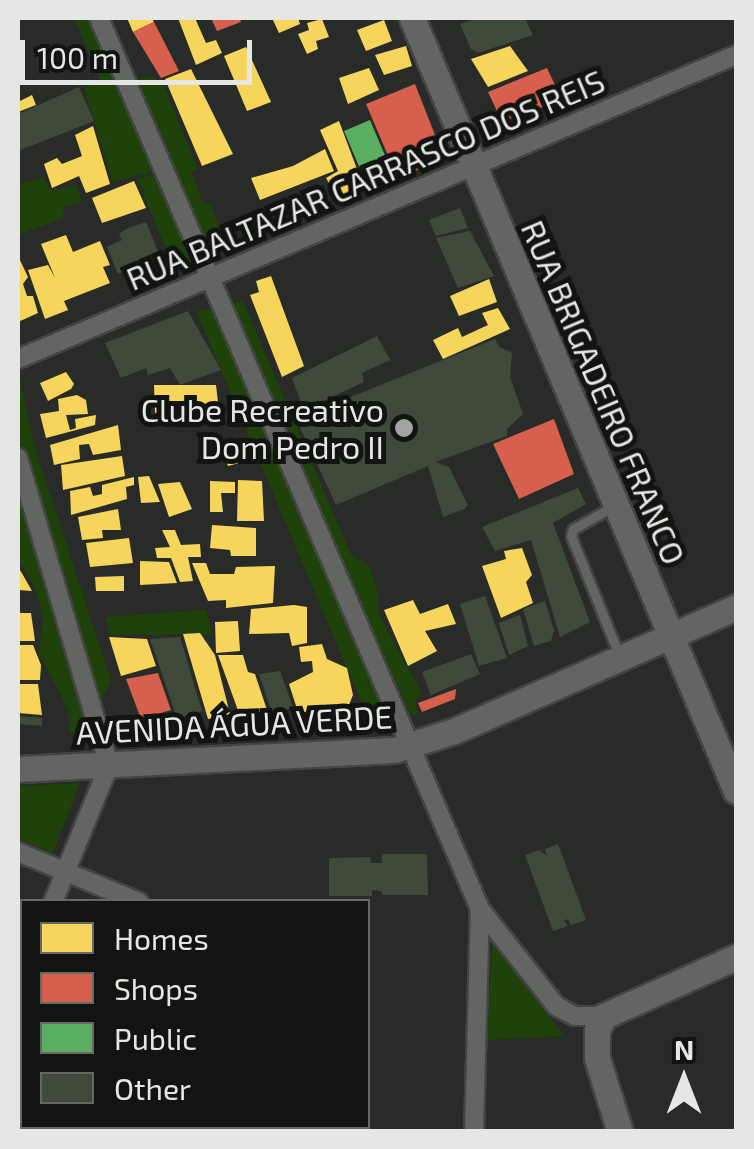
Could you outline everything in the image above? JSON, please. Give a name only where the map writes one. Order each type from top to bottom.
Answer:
[{"type":"main road","name":"RUA BRIGADEIRO FRANCO","points":[[412,18],[736,791]]},
{"type":"main road","name":"AVENIDA ÁGUA VERDE","points":[[18,769],[375,752],[411,746],[736,606]]},
{"type":"main road","points":[[620,1132],[597,1058],[597,1030],[604,1016],[736,957]]},
{"type":"street","points":[[99,18],[480,909],[556,1006],[575,1016],[604,1016]]},
{"type":"street","name":"RUA BALTAZAR CARRASCO DOS REIS","points":[[18,359],[736,55]]},
{"type":"street","points":[[18,458],[109,765],[54,899]]},
{"type":"street","points":[[18,852],[132,899]]},
{"type":"street","points":[[474,1132],[480,909]]},
{"type":"lane","points":[[616,505],[573,529],[571,536],[621,658]]},
{"type":"green space","points":[[74,18],[101,18],[164,169],[113,182],[84,88],[100,80]]},
{"type":"green space","points":[[151,76],[163,84],[198,170],[191,171],[203,203],[210,205],[225,239],[204,244],[138,79]]},
{"type":"green space","points":[[165,172],[198,255],[173,266],[137,179]]},
{"type":"green space","points":[[43,177],[51,191],[76,185],[82,202],[63,207],[64,218],[18,235],[18,185]]},
{"type":"green space","points":[[243,301],[351,555],[368,564],[378,592],[378,613],[422,694],[415,701],[418,714],[410,714],[229,304]]},
{"type":"green space","points":[[222,308],[405,716],[370,723],[196,311]]},
{"type":"green space","points":[[19,377],[35,449],[111,680],[98,708],[18,434]]},
{"type":"green space","points":[[24,501],[96,734],[69,733],[68,709],[39,653],[43,620],[37,593],[18,557],[18,508]]},
{"type":"green space","points":[[206,610],[212,634],[110,635],[105,617]]},
{"type":"green space","points":[[80,783],[53,853],[18,839],[18,786]]},
{"type":"green space","points":[[492,943],[564,1036],[487,1040]]},
{"type":"building: Homes","points":[[127,18],[152,18],[154,22],[133,32]]},
{"type":"building: Homes","points":[[178,18],[195,18],[206,43],[216,40],[222,53],[196,65]]},
{"type":"building: Homes","points":[[272,18],[298,18],[300,24],[279,33]]},
{"type":"building: Homes","points":[[322,19],[329,37],[316,41],[318,49],[307,54],[298,34],[309,30],[307,23]]},
{"type":"building: Homes","points":[[384,20],[392,41],[366,51],[357,30]]},
{"type":"building: Homes","points":[[406,46],[412,66],[384,75],[375,55]]},
{"type":"building: Homes","points":[[510,46],[528,71],[488,87],[471,59]]},
{"type":"building: Homes","points":[[246,47],[271,102],[247,111],[224,56]]},
{"type":"building: Homes","points":[[369,68],[379,90],[348,104],[339,78]]},
{"type":"building: Homes","points":[[191,69],[233,154],[202,166],[165,79]]},
{"type":"building: Homes","points":[[32,95],[36,105],[18,112],[18,102]]},
{"type":"building: Homes","points":[[339,121],[357,169],[350,171],[354,192],[337,198],[326,178],[338,171],[320,130]]},
{"type":"building: Homes","points":[[93,126],[110,184],[86,193],[79,176],[52,188],[44,164],[57,158],[62,164],[82,156],[75,135]]},
{"type":"building: Homes","points":[[325,149],[334,171],[260,200],[251,178],[293,166]]},
{"type":"building: Homes","points":[[134,181],[146,208],[102,223],[92,198]]},
{"type":"building: Homes","points":[[66,235],[73,252],[100,241],[110,265],[103,267],[110,283],[64,301],[68,310],[45,319],[28,270],[48,265],[55,278],[41,244]]},
{"type":"building: Homes","points":[[18,256],[28,277],[23,284],[27,296],[33,296],[38,313],[18,322]]},
{"type":"building: Homes","points":[[271,276],[304,366],[282,377],[250,295],[259,292],[256,281]]},
{"type":"building: Homes","points":[[489,279],[497,302],[459,316],[450,296]]},
{"type":"building: Homes","points":[[498,308],[510,329],[443,359],[433,340],[458,328],[462,337],[488,325],[482,313]]},
{"type":"building: Homes","points":[[66,372],[74,384],[71,389],[48,401],[40,383]]},
{"type":"building: Homes","points":[[154,385],[216,385],[218,402],[213,401],[214,411],[155,413]]},
{"type":"building: Homes","points":[[77,395],[86,400],[88,414],[66,415],[70,430],[76,428],[75,419],[96,415],[95,425],[46,438],[40,414],[59,411],[58,399]]},
{"type":"building: Homes","points":[[118,425],[121,450],[93,455],[89,444],[79,445],[80,459],[54,465],[50,445]]},
{"type":"building: Homes","points":[[243,440],[250,460],[228,466],[222,447]]},
{"type":"building: Homes","points":[[122,456],[125,476],[63,490],[61,465]]},
{"type":"building: Homes","points":[[149,476],[160,502],[141,503],[138,477]]},
{"type":"building: Homes","points":[[134,477],[134,485],[126,487],[127,499],[71,515],[70,491],[90,487],[93,496],[102,494],[102,485]]},
{"type":"building: Homes","points":[[238,480],[262,481],[264,521],[237,521]]},
{"type":"building: Homes","points":[[210,481],[235,482],[235,493],[221,493],[223,512],[210,512]]},
{"type":"building: Homes","points":[[180,482],[192,509],[169,517],[158,484]]},
{"type":"building: Homes","points":[[118,509],[121,530],[102,530],[103,538],[82,540],[78,517]]},
{"type":"building: Homes","points":[[212,525],[256,528],[256,556],[231,556],[230,550],[210,548]]},
{"type":"building: Homes","points":[[162,530],[175,530],[181,545],[200,544],[201,557],[188,557],[193,581],[180,582],[171,558],[157,558],[155,548],[170,547]]},
{"type":"building: Homes","points":[[129,538],[133,563],[90,567],[86,543]]},
{"type":"building: Homes","points":[[522,548],[532,575],[526,582],[533,603],[501,618],[482,566],[506,559],[504,551]]},
{"type":"building: Homes","points":[[140,561],[169,562],[177,583],[140,585]]},
{"type":"building: Homes","points":[[192,563],[206,563],[210,574],[234,574],[236,567],[275,566],[273,603],[226,608],[226,600],[208,601]]},
{"type":"building: Homes","points":[[18,567],[23,575],[32,591],[18,590]]},
{"type":"building: Homes","points":[[124,576],[124,591],[96,591],[95,577]]},
{"type":"building: Homes","points":[[413,600],[420,614],[448,604],[456,624],[425,631],[437,651],[408,666],[384,610]]},
{"type":"building: Homes","points":[[307,607],[307,643],[292,646],[289,633],[249,634],[251,609]]},
{"type":"building: Homes","points":[[18,613],[31,613],[35,641],[18,641]]},
{"type":"building: Homes","points":[[238,621],[240,651],[216,653],[215,622]]},
{"type":"building: Homes","points":[[200,633],[215,655],[230,714],[208,719],[183,634]]},
{"type":"building: Homes","points":[[109,637],[147,639],[156,666],[121,676]]},
{"type":"building: Homes","points":[[322,644],[327,659],[347,668],[353,695],[346,712],[298,712],[289,684],[313,672],[312,661],[301,662],[299,647]]},
{"type":"building: Homes","points":[[18,645],[33,645],[41,665],[40,680],[18,680]]},
{"type":"building: Homes","points":[[218,655],[243,655],[248,672],[255,674],[267,710],[240,716]]},
{"type":"building: Homes","points":[[18,684],[38,684],[42,715],[18,713]]},
{"type":"building: Shops","points":[[211,18],[239,18],[241,22],[217,31]]},
{"type":"building: Shops","points":[[154,22],[179,71],[161,78],[133,32]]},
{"type":"building: Shops","points":[[547,68],[562,100],[502,122],[488,92]]},
{"type":"building: Shops","points":[[415,84],[444,158],[398,179],[366,104]]},
{"type":"building: Shops","points":[[554,419],[574,474],[519,499],[493,444]]},
{"type":"building: Shops","points":[[158,673],[171,710],[141,719],[126,679]]},
{"type":"building: Shops","points":[[456,689],[455,699],[422,712],[418,703]]},
{"type":"building: Public","points":[[370,120],[392,172],[366,183],[344,131]]},
{"type":"building: Other","points":[[477,18],[525,18],[533,35],[478,53],[471,49],[460,24]]},
{"type":"building: Other","points":[[79,87],[94,121],[18,151],[18,114]]},
{"type":"building: Other","points":[[460,208],[468,228],[436,236],[429,220]]},
{"type":"building: Other","points":[[146,222],[160,256],[118,274],[107,247],[122,240],[119,234],[126,229]]},
{"type":"building: Other","points":[[470,231],[494,276],[458,288],[436,238]]},
{"type":"building: Other","points":[[188,311],[221,370],[180,385],[170,368],[148,375],[146,368],[121,378],[105,343]]},
{"type":"building: Other","points":[[377,336],[390,360],[362,373],[364,382],[304,410],[292,378]]},
{"type":"building: Other","name":"Clube Recreativo Dom Pedro II","points":[[495,339],[499,347],[512,353],[510,377],[523,414],[507,429],[507,436],[435,462],[449,467],[468,505],[443,517],[428,466],[336,505],[296,419]]},
{"type":"building: Other","points":[[578,488],[586,504],[553,523],[590,622],[560,637],[531,540],[495,551],[482,527]]},
{"type":"building: Other","points":[[485,596],[507,658],[479,666],[460,604]]},
{"type":"building: Other","points":[[545,601],[554,630],[551,641],[534,646],[523,609]]},
{"type":"building: Other","points":[[520,615],[528,646],[509,655],[499,623]]},
{"type":"building: Other","points":[[180,637],[202,711],[177,718],[150,639]]},
{"type":"building: Other","points":[[471,654],[480,674],[431,695],[422,672]]},
{"type":"building: Other","points":[[280,671],[293,708],[272,713],[259,674]]},
{"type":"building: Other","points":[[18,716],[42,718],[42,726],[18,724]]},
{"type":"building: Other","points":[[558,844],[586,920],[571,925],[568,919],[564,921],[568,926],[553,931],[525,855],[539,850],[547,856],[545,849]]},
{"type":"building: Other","points":[[382,854],[427,854],[428,895],[382,895],[382,891],[372,890],[372,896],[329,896],[329,858],[370,857],[371,863],[382,863]]},
{"type":"place","name":"Clube Recreativo Dom Pedro II","points":[[404,428]]}]
